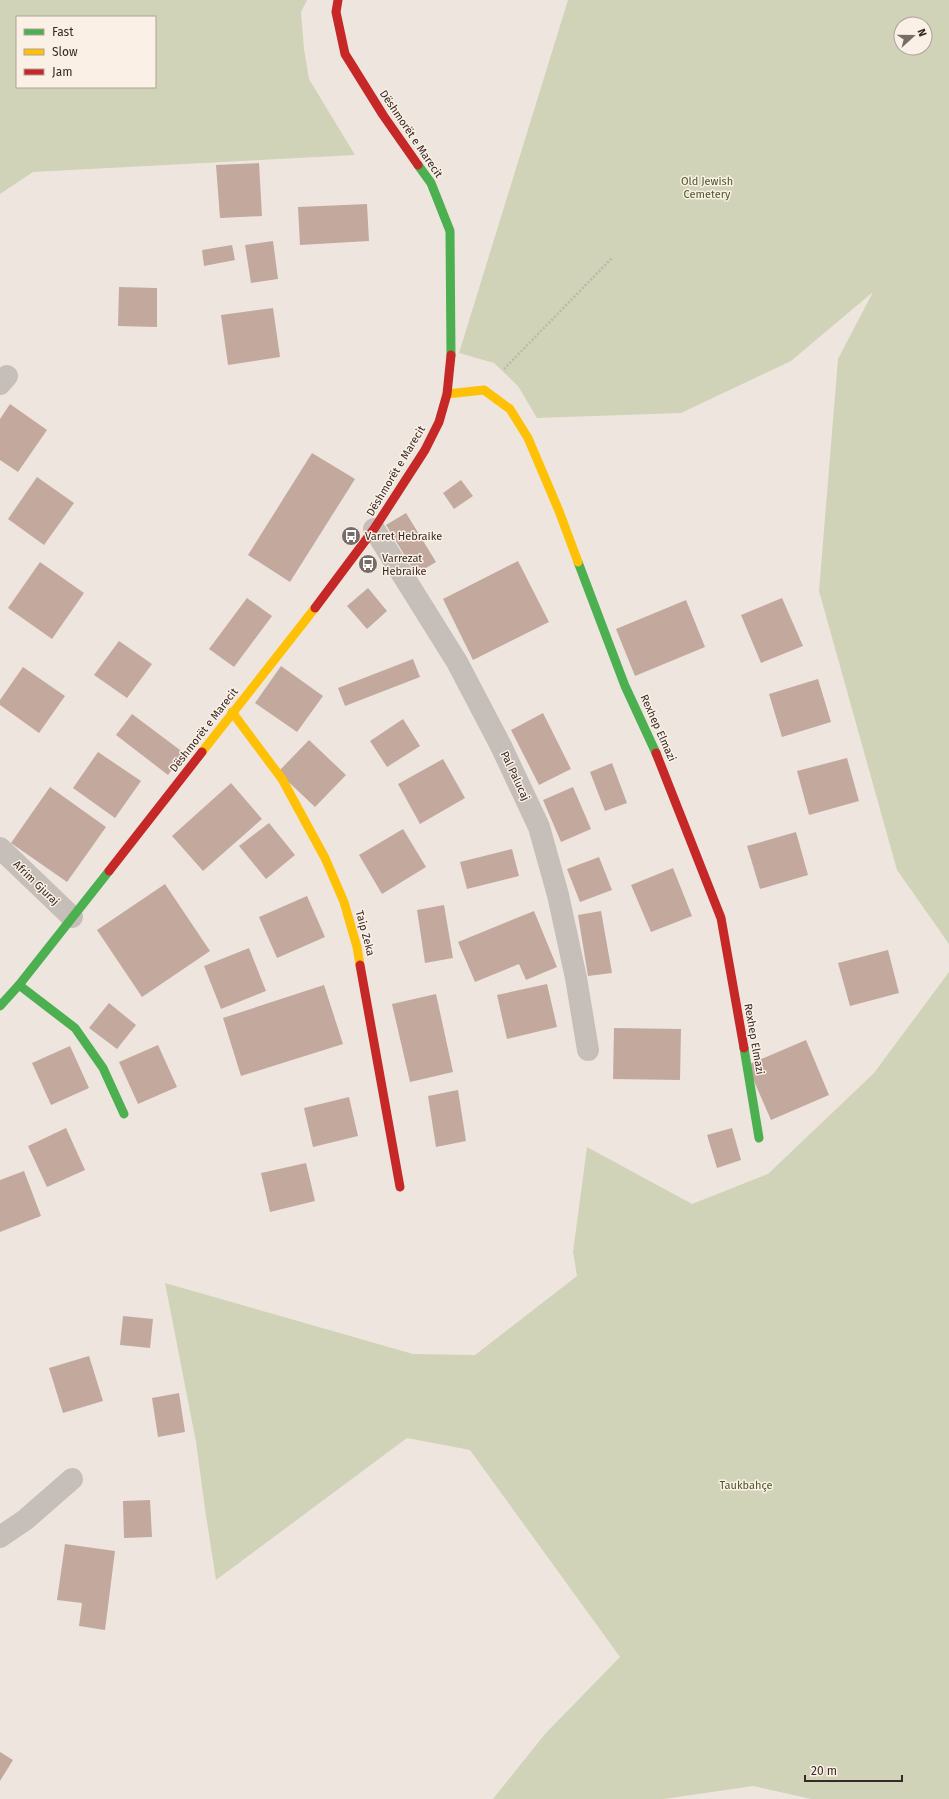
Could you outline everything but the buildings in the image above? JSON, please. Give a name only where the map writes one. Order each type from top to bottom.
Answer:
[{"type":"street","name":"Dëshmorët e Marecit","points":[[0,1006],[19,985],[336,580],[374,529],[425,450],[439,422],[447,394],[451,355],[450,232],[431,183],[383,115],[345,54],[336,12],[338,0]]},
{"type":"street","points":[[447,394],[484,390]]},
{"type":"street","name":"Rexhep Elmazi","points":[[484,390],[510,409],[528,438],[559,511],[625,686],[660,762],[721,918],[759,1138]]},
{"type":"street","name":"Pal Palucaj","points":[[374,529],[457,662],[501,746],[539,827],[560,902],[576,978],[588,1050]]},
{"type":"street","name":"Taip Zeka","points":[[232,712],[282,779],[325,858],[344,902],[359,954],[400,1187]]},
{"type":"street","name":"Afrim Gjuraj","points":[[0,848],[72,917]]},
{"type":"street","points":[[19,985],[75,1028],[103,1068],[124,1114]]},
{"type":"street","points":[[0,1537],[25,1520],[72,1479]]},
{"type":"path","points":[[484,390],[612,258]]},
{"type":"green space","points":[[0,0],[307,0],[301,12],[304,49],[309,79],[355,155],[33,172],[0,194]]},
{"type":"green space","name":"Old Jewish Cemetery","points":[[568,0],[949,0],[949,944],[897,870],[819,591],[838,359],[873,292],[791,361],[681,413],[537,418],[518,386],[494,363],[459,353]]},
{"type":"green space","name":"Taukbahçe","points":[[949,972],[949,1799],[811,1799],[753,1786],[664,1799],[493,1799],[545,1734],[620,1657],[470,1450],[407,1438],[216,1580],[196,1442],[165,1283],[413,1354],[475,1355],[577,1276],[573,1252],[587,1147],[692,1204],[768,1174],[874,1073]]},
{"type":"traffic: fast","points":[[418,165],[431,183],[450,231],[451,355]]},
{"type":"traffic: fast","points":[[578,562],[625,686],[656,753]]},
{"type":"traffic: fast","points":[[0,1006],[19,985],[109,871]]},
{"type":"traffic: fast","points":[[19,985],[75,1028],[103,1068],[124,1114]]},
{"type":"traffic: fast","points":[[744,1048],[759,1138]]},
{"type":"traffic: slow","points":[[447,394],[484,390],[510,409],[528,438],[559,511],[578,562]]},
{"type":"traffic: slow","points":[[202,752],[315,608]]},
{"type":"traffic: slow","points":[[232,712],[282,779],[325,858],[344,902],[357,947],[360,965]]},
{"type":"traffic: jam","points":[[338,0],[336,12],[345,54],[383,115],[418,165]]},
{"type":"traffic: jam","points":[[315,608],[374,529],[425,450],[439,422],[447,394],[451,355]]},
{"type":"traffic: jam","points":[[109,871],[202,752]]},
{"type":"traffic: jam","points":[[656,753],[721,918],[744,1048]]},
{"type":"traffic: jam","points":[[360,965],[400,1187]]},
{"type":"place","name":"Varret Hebraike","points":[[351,536]]},
{"type":"place","name":"Varrezat Hebraike","points":[[368,564]]}]
